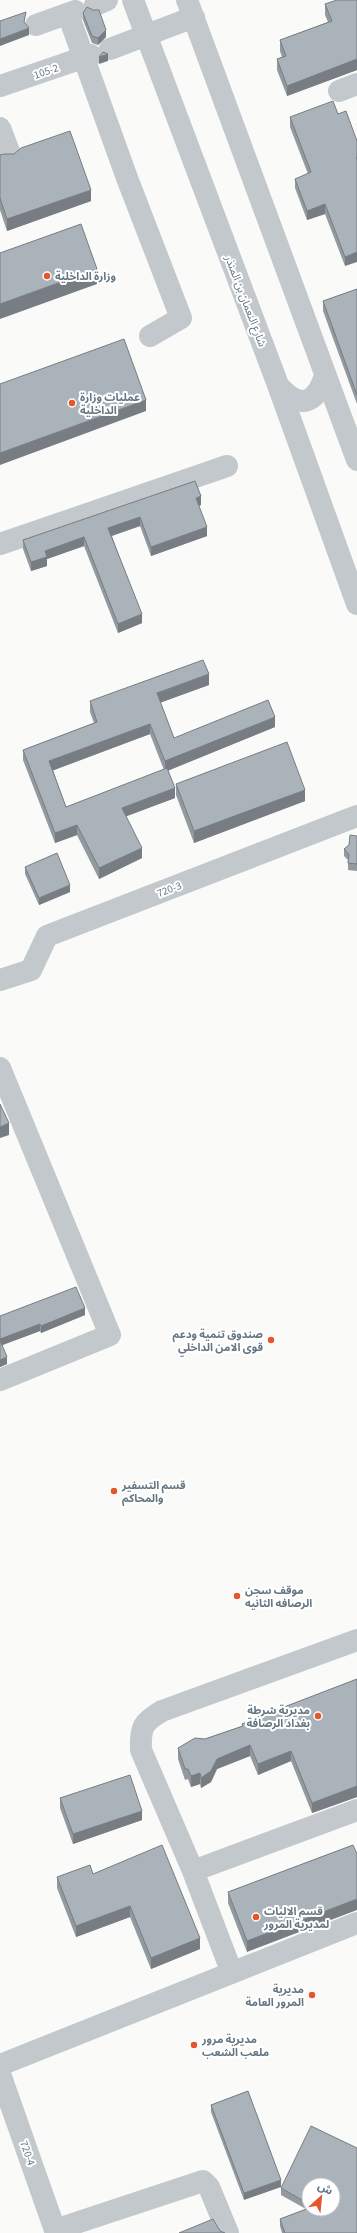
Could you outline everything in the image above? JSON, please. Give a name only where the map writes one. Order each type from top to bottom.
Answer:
[{"type":"street","name":"شارع النعمان بن المنذر","points":[[133,0],[278,385],[357,604]]},
{"type":"street","points":[[36,25],[86,7],[94,54],[181,318],[150,336]]},
{"type":"street","name":"105-2","points":[[0,86],[147,35],[190,9]]},
{"type":"street","points":[[190,9],[357,460]]},
{"type":"street","points":[[0,128],[10,154]]},
{"type":"street","points":[[278,385],[290,399],[296,401],[306,400],[314,396],[320,389],[325,375]]},
{"type":"street","points":[[0,544],[227,466]]},
{"type":"street","name":"720-3","points":[[0,980],[31,970],[47,936],[357,816]]},
{"type":"street","points":[[0,1068],[110,1335],[0,1380]]},
{"type":"street","points":[[232,1973],[193,1870],[141,1750],[140,1733],[147,1720],[162,1711],[357,1640]]},
{"type":"street","points":[[193,1870],[357,1810]]},
{"type":"street","points":[[0,2065],[357,1923]]},
{"type":"street","name":"720-4","points":[[0,2074],[55,2231]]},
{"type":"street","points":[[55,2231],[203,2181],[209,2187],[228,2233]]},
{"type":"building","points":[[337,0],[357,0],[357,59],[287,86],[277,59],[286,56],[280,40],[332,21],[325,4]]},
{"type":"building","points":[[87,7],[93,10],[99,10],[106,30],[98,38],[92,36],[83,13]]},
{"type":"building","points":[[26,12],[24,22],[29,28],[0,39],[0,21]]},
{"type":"building","points":[[103,52],[108,54],[99,57]]},
{"type":"building","points":[[333,101],[338,114],[346,111],[357,141],[357,252],[345,257],[325,204],[307,211],[295,179],[311,172],[290,117]]},
{"type":"building","points":[[70,131],[91,190],[7,219],[0,198],[0,155],[14,154],[21,148]]},
{"type":"building","name":"وزارة الداخلية","points":[[81,224],[97,269],[0,304],[0,253]]},
{"type":"building","points":[[357,289],[357,395],[323,301]]},
{"type":"building","name":"عمليات وزارة الداخلية","points":[[124,339],[146,400],[0,453],[0,384]]},
{"type":"building","points":[[195,481],[201,496],[196,498],[207,527],[151,547],[140,517],[108,528],[142,614],[118,624],[84,537],[45,551],[47,557],[31,562],[23,540]]},
{"type":"building","points":[[203,660],[209,674],[157,693],[174,738],[268,700],[275,717],[165,761],[150,724],[49,761],[66,807],[167,768],[175,788],[122,808],[142,848],[99,868],[77,825],[55,833],[23,750],[97,722],[90,701]]},
{"type":"building","points":[[287,742],[305,790],[194,831],[176,784]]},
{"type":"building","points":[[350,835],[357,836],[357,864],[348,863],[349,854],[344,849],[349,845]]},
{"type":"building","points":[[57,853],[70,885],[39,898],[25,867]]},
{"type":"building","points":[[0,1104],[9,1123],[0,1127]]},
{"type":"building","points":[[76,1287],[85,1308],[41,1326],[40,1324],[0,1339],[0,1316]]},
{"type":"building","points":[[0,1340],[7,1357],[0,1360]]},
{"type":"building","points":[[357,1679],[357,1786],[312,1803],[291,1751],[258,1764],[250,1745],[217,1759],[211,1771],[201,1778],[200,1773],[191,1776],[188,1769],[185,1769],[178,1748],[195,1738],[205,1739],[243,1726],[242,1724],[258,1717]]},
{"type":"building","points":[[130,1775],[142,1811],[73,1834],[60,1798]]},
{"type":"building","points":[[162,1845],[200,1938],[151,1958],[130,1906],[76,1926],[57,1877],[90,1865],[93,1874]]},
{"type":"building","points":[[353,1845],[357,1854],[357,1899],[247,1941],[228,1892]]},
{"type":"building","points":[[248,2091],[281,2180],[244,2193],[211,2105]]},
{"type":"building","points":[[311,2126],[357,2148],[357,2233],[285,2233],[280,2219],[301,2211],[301,2217],[341,2217],[341,2177],[301,2177],[301,2199],[281,2188]]},
{"type":"building","points":[[213,2219],[220,2231],[225,2233],[179,2233]]},
{"type":"place","name":"وزارة الداخلية","points":[[47,276]]},
{"type":"place","name":"عمليات وزارة الداخلية","points":[[72,403]]},
{"type":"place","name":"صندوق تنمية ودعم قوى الامن الداخلي","points":[[271,1340]]},
{"type":"place","name":"قسم التسفير والمحاكم","points":[[114,1491]]},
{"type":"place","name":"موقف سجن الرصافه الثانيه","points":[[237,1596]]},
{"type":"place","name":"مديرية شرطة بغداد الرصافة","points":[[318,1716]]},
{"type":"place","name":"قسم الاليات لمديرية المرور","points":[[256,1917]]},
{"type":"place","name":"مديرية المرور العامة","points":[[312,1995]]},
{"type":"place","name":"مديرية مرور ملعب الشعب","points":[[194,2045]]}]
